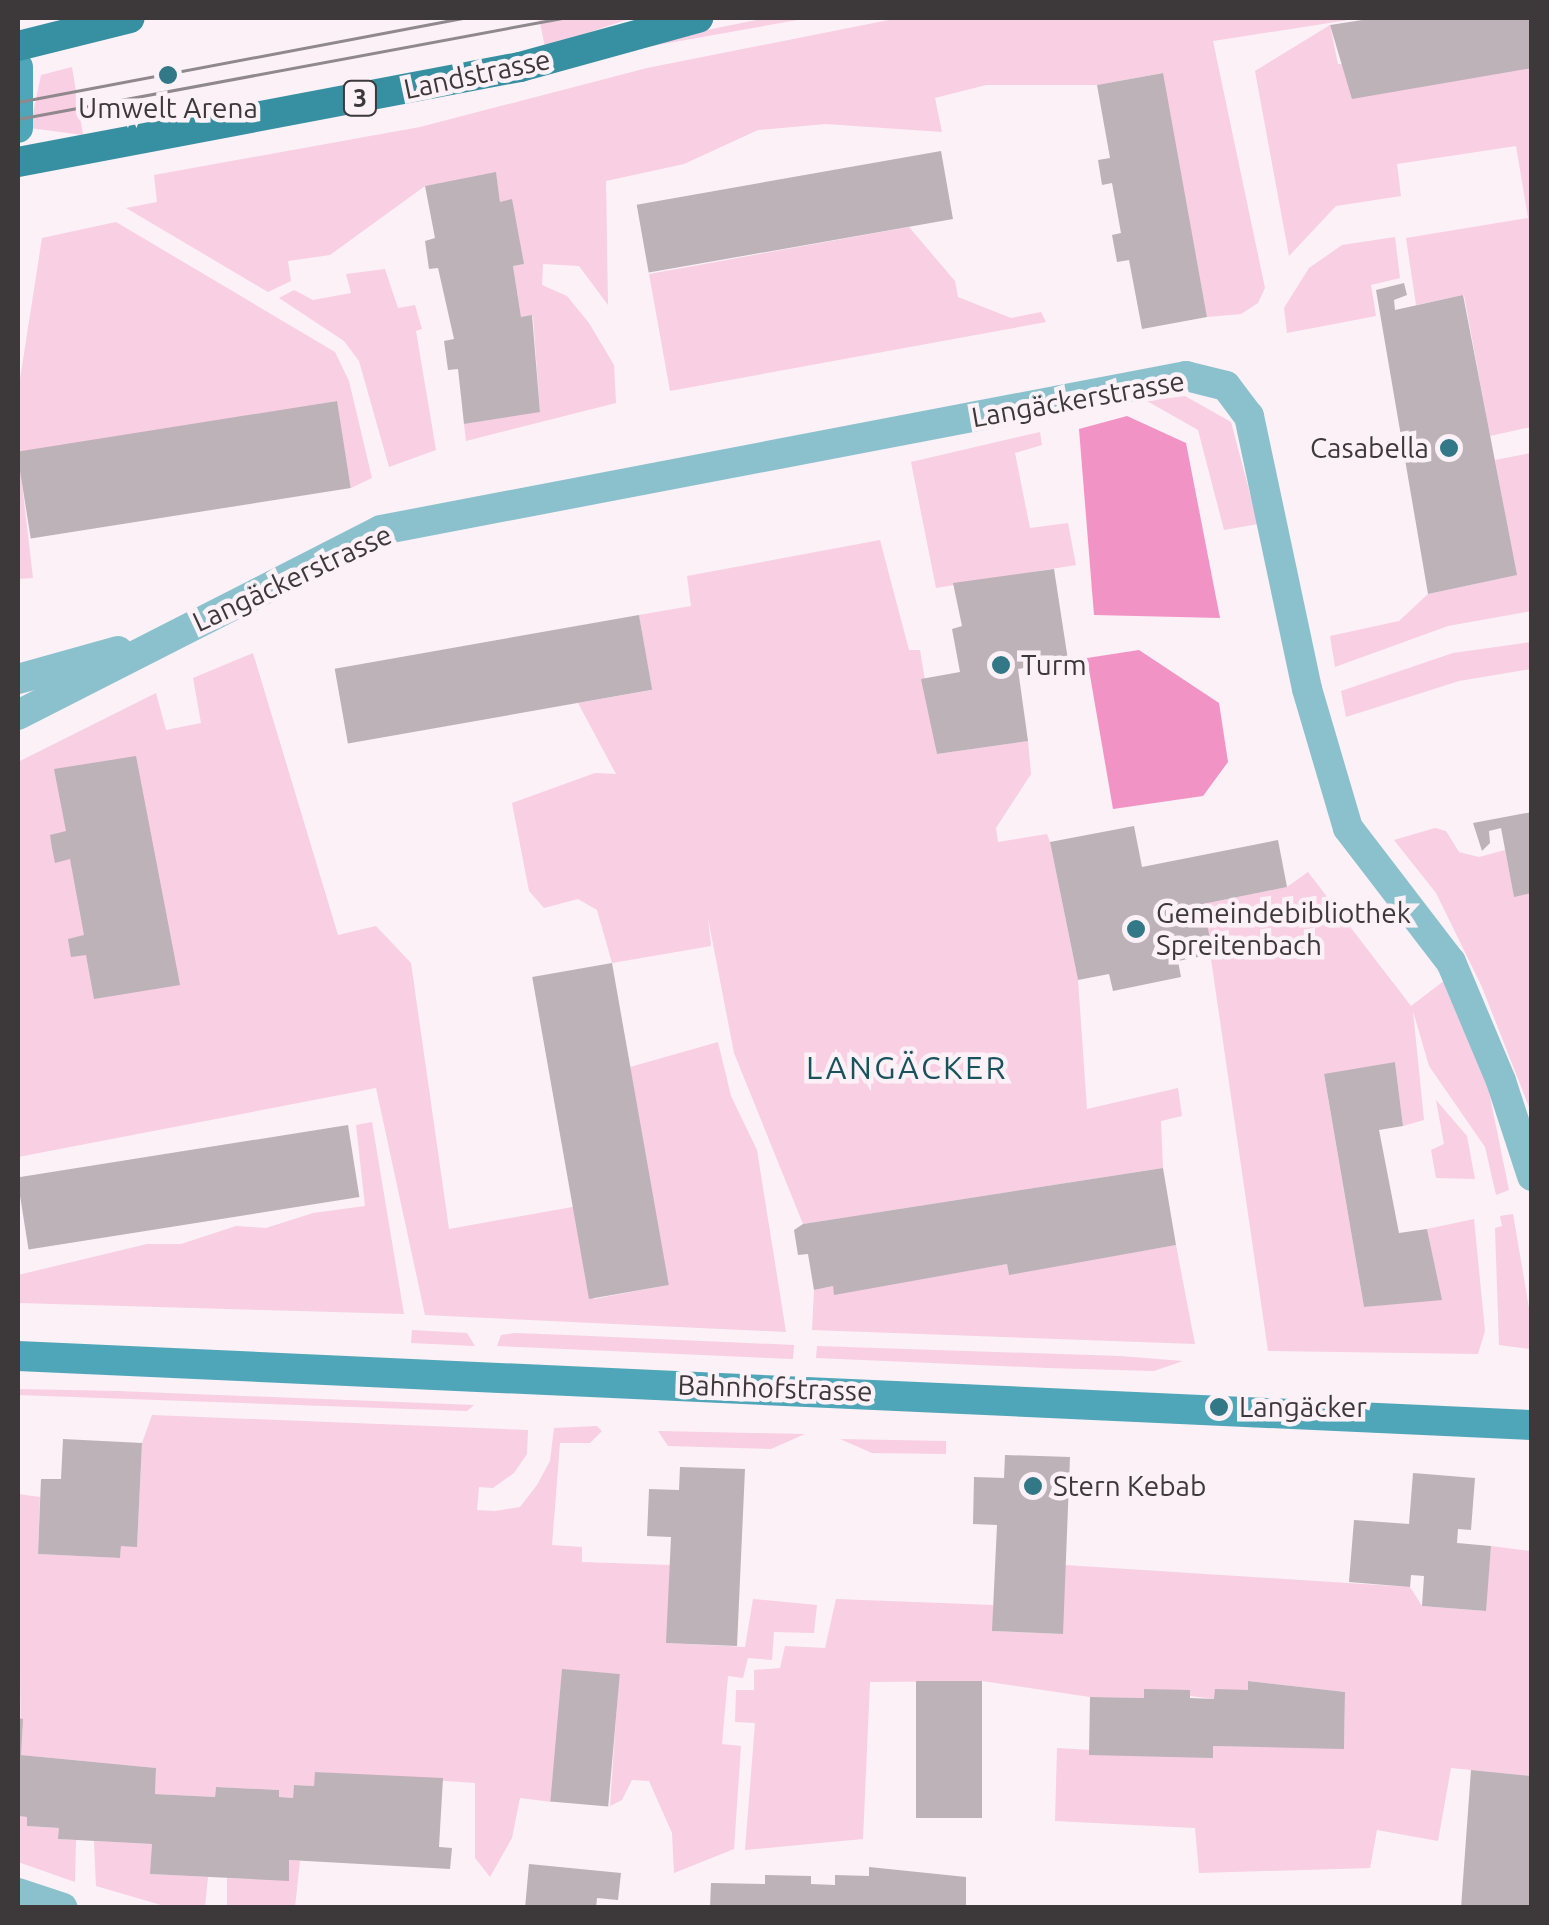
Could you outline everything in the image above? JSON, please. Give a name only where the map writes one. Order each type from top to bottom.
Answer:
[{"type":"main road","points":[[18,46],[130,18]]},
{"type":"main road","name":"Landstrasse","points":[[18,162],[520,68],[698,18]]},
{"type":"street","points":[[18,67],[18,128]]},
{"type":"street","name":"Langäckerstrasse","points":[[18,715],[381,530],[1186,376],[1226,386],[1249,416],[1321,750],[1348,828],[1451,962],[1501,1081],[1532,1176]]},
{"type":"street","name":"Langäckerstrasse","points":[[18,679],[165,639]]},
{"type":"street","name":"Bahnhofstrasse","points":[[18,1356],[1532,1425]]},
{"type":"street","points":[[18,1893],[63,1908]]},
{"type":"shaded area","points":[[539,18],[632,18],[545,47]]},
{"type":"shaded area","points":[[766,18],[809,18],[635,49],[657,40]]},
{"type":"shaded area","points":[[899,18],[1361,18],[1213,41],[1265,288],[1258,303],[1241,314],[1207,317],[1162,73],[1097,85],[986,85],[935,98],[942,132],[826,124],[758,130],[684,164],[606,181],[608,305],[579,266],[543,264],[542,285],[567,296],[589,323],[614,365],[616,403],[466,441],[464,424],[540,411],[533,316],[521,317],[513,266],[523,264],[500,202],[496,173],[425,186],[330,255],[288,261],[291,281],[268,292],[126,208],[157,202],[154,175],[420,127],[647,68]]},
{"type":"shaded area","points":[[1330,25],[1338,64],[1531,68],[1531,427],[1490,436],[1464,295],[1416,305],[1406,238],[1528,218],[1516,146],[1397,164],[1401,196],[1336,206],[1289,256],[1255,71]]},
{"type":"shaded area","points":[[72,67],[83,135],[30,128],[41,75]]},
{"type":"shaded area","points":[[116,222],[335,352],[349,381],[372,478],[351,488],[336,401],[19,458],[33,578],[18,579],[18,392],[42,238]]},
{"type":"shaded area","points":[[909,227],[955,281],[958,297],[1011,318],[1041,312],[1046,322],[670,391],[649,274]]},
{"type":"shaded area","points":[[1395,237],[1400,278],[1371,285],[1376,316],[1287,333],[1284,308],[1309,268],[1342,245]]},
{"type":"shaded area","points":[[385,269],[398,308],[415,305],[422,329],[416,331],[436,450],[389,467],[359,361],[344,341],[279,298],[294,290],[313,300],[351,293],[346,274]]},
{"type":"shaded area","points":[[1185,396],[1231,422],[1258,524],[1224,530],[1198,430],[1147,401]]},
{"type":"shaded area","points":[[1127,416],[1186,443],[1220,618],[1094,615],[1079,429]]},
{"type":"shaded area","points":[[1040,432],[1042,445],[1015,453],[1030,528],[1068,523],[1076,565],[936,588],[911,462]]},
{"type":"shaded area","points":[[1531,453],[1531,611],[1448,626],[1335,667],[1330,636],[1399,621],[1428,594],[1516,575],[1495,460]]},
{"type":"shaded area","points":[[880,540],[909,650],[920,650],[937,754],[1028,741],[1031,774],[996,828],[998,842],[1047,834],[1050,842],[1078,980],[1087,1109],[1178,1088],[1182,1116],[1161,1121],[1163,1168],[803,1224],[734,1053],[708,918],[711,946],[612,963],[597,910],[578,899],[544,908],[529,891],[512,803],[595,773],[616,774],[578,703],[652,690],[639,615],[691,606],[687,576]]},
{"type":"shaded area","points":[[1531,642],[1531,669],[1459,681],[1346,717],[1341,691],[1453,653]]},
{"type":"shaded area","points":[[1139,650],[1219,703],[1228,762],[1203,796],[1113,809],[1087,658]]},
{"type":"shaded area","points":[[253,653],[338,935],[376,926],[411,963],[449,1229],[578,1206],[594,1299],[668,1285],[630,1067],[718,1042],[731,1096],[757,1150],[786,1332],[425,1315],[376,1088],[18,1157],[18,762],[156,693],[166,730],[201,723],[193,678]]},
{"type":"shaded area","points":[[1435,828],[1446,831],[1459,852],[1479,857],[1505,850],[1514,896],[1531,893],[1531,1112],[1482,987],[1436,893],[1394,840]]},
{"type":"shaded area","points":[[1308,872],[1411,1006],[1445,980],[1487,1082],[1509,1190],[1496,1195],[1485,1147],[1429,1066],[1413,1011],[1424,1120],[1403,1126],[1395,1062],[1324,1075],[1364,1307],[1441,1299],[1427,1229],[1474,1219],[1485,1331],[1478,1354],[1268,1351],[1203,904],[1287,887]]},
{"type":"shaded area","points":[[1436,1100],[1467,1136],[1475,1179],[1436,1178],[1431,1150],[1444,1144]]},
{"type":"shaded area","points":[[372,1122],[404,1314],[18,1303],[18,1275],[147,1244],[181,1244],[236,1226],[266,1228],[313,1213],[365,1206],[356,1125]]},
{"type":"shaded area","points":[[1513,1214],[1529,1308],[1531,1349],[1499,1345],[1495,1228],[1502,1226],[1500,1216]]},
{"type":"shaded area","points":[[1176,1245],[1195,1344],[812,1330],[814,1290],[833,1286],[835,1294],[1007,1264],[1009,1274]]},
{"type":"shaded area","points":[[412,1330],[467,1333],[475,1346],[411,1343]]},
{"type":"shaded area","points":[[501,1335],[794,1345],[793,1359],[497,1346]]},
{"type":"shaded area","points":[[817,1346],[1183,1361],[1154,1371],[1048,1368],[816,1358]]},
{"type":"shaded area","points":[[18,1389],[474,1405],[467,1411],[18,1395]]},
{"type":"shaded area","points":[[152,1415],[528,1430],[527,1454],[514,1473],[493,1488],[479,1487],[477,1510],[495,1511],[520,1507],[537,1485],[550,1461],[554,1428],[597,1426],[602,1431],[590,1443],[560,1443],[552,1545],[582,1547],[582,1562],[670,1565],[667,1643],[745,1647],[753,1599],[817,1605],[814,1633],[774,1632],[772,1660],[748,1658],[743,1678],[728,1676],[722,1744],[741,1746],[734,1849],[674,1873],[672,1833],[649,1781],[632,1780],[622,1800],[610,1806],[619,1674],[562,1670],[552,1802],[520,1798],[512,1838],[490,1877],[475,1858],[475,1783],[316,1772],[314,1786],[294,1785],[293,1798],[279,1797],[279,1790],[216,1787],[215,1797],[155,1794],[156,1768],[21,1755],[18,1494],[40,1497],[38,1554],[120,1558],[121,1546],[137,1546],[142,1443]]},
{"type":"shaded area","points":[[658,1431],[805,1434],[771,1449],[668,1446]]},
{"type":"shaded area","points":[[840,1439],[946,1441],[946,1454],[872,1453]]},
{"type":"shaded area","points":[[1491,1546],[1531,1551],[1531,1776],[1451,1768],[1438,1841],[1377,1830],[1370,1868],[1199,1873],[1195,1828],[1055,1821],[1057,1748],[1212,1757],[1213,1746],[1344,1748],[1345,1692],[1249,1681],[1248,1690],[1214,1699],[1144,1690],[1144,1698],[1090,1697],[982,1681],[870,1682],[863,1839],[745,1850],[755,1723],[735,1722],[736,1690],[754,1690],[754,1670],[780,1668],[785,1646],[825,1648],[836,1599],[993,1605],[993,1631],[1062,1634],[1065,1565],[1410,1587],[1422,1606],[1485,1611]]},
{"type":"shaded area","points":[[18,1816],[27,1817],[27,1826],[59,1828],[59,1839],[76,1840],[75,1882],[18,1862]]},
{"type":"shaded area","points":[[94,1841],[152,1844],[151,1874],[208,1877],[205,1907],[168,1907],[96,1886]]},
{"type":"shaded area","points":[[289,1860],[300,1861],[295,1907],[227,1908],[227,1878],[289,1880]]},
{"type":"building","points":[[1375,18],[1532,18],[1532,68],[1352,99],[1330,25]]},
{"type":"building","points":[[1163,73],[1207,317],[1142,329],[1129,260],[1117,262],[1112,235],[1121,233],[1112,183],[1102,185],[1098,160],[1110,158],[1097,85]]},
{"type":"building","points":[[941,151],[953,219],[649,273],[637,205]]},
{"type":"building","points":[[496,172],[500,202],[512,199],[524,264],[513,266],[521,317],[532,315],[540,412],[464,424],[458,369],[448,370],[444,341],[454,339],[438,268],[429,269],[425,241],[435,238],[425,186]]},
{"type":"building","name":"Casabella","points":[[1404,283],[1407,295],[1394,300],[1395,310],[1463,295],[1517,575],[1428,594],[1376,290]]},
{"type":"building","points":[[337,401],[351,488],[31,539],[18,452]]},
{"type":"building","name":"Turm","points":[[1054,569],[1068,660],[1018,669],[1028,741],[937,754],[921,679],[960,672],[952,629],[962,626],[953,583]]},
{"type":"building","points":[[639,615],[652,690],[348,744],[335,669]]},
{"type":"building","points":[[136,756],[180,985],[94,999],[86,955],[71,957],[68,939],[84,935],[70,859],[55,863],[52,848],[50,835],[66,831],[54,769]]},
{"type":"building","points":[[1532,812],[1532,893],[1514,897],[1501,828],[1489,831],[1490,843],[1482,851],[1473,823]]},
{"type":"building","points":[[1134,826],[1142,867],[1278,840],[1287,887],[1203,904],[1213,954],[1178,961],[1181,977],[1113,991],[1109,974],[1078,980],[1050,842]]},
{"type":"building","points":[[612,963],[669,1285],[589,1299],[532,977]]},
{"type":"building","points":[[1395,1062],[1403,1126],[1379,1130],[1399,1233],[1427,1229],[1442,1300],[1364,1307],[1324,1074]]},
{"type":"building","points":[[348,1125],[359,1197],[29,1250],[18,1177]]},
{"type":"building","points":[[1163,1168],[1176,1245],[1009,1275],[1007,1264],[834,1295],[833,1286],[814,1290],[808,1254],[798,1255],[794,1230],[803,1224]]},
{"type":"building","points":[[63,1439],[142,1443],[137,1547],[121,1546],[120,1558],[38,1554],[41,1479],[61,1479]]},
{"type":"building","points":[[1005,1455],[1070,1457],[1063,1634],[992,1631],[997,1525],[973,1524],[974,1477],[1004,1478]]},
{"type":"building","points":[[680,1467],[745,1469],[737,1646],[666,1643],[671,1537],[647,1536],[649,1489],[679,1490]]},
{"type":"building","points":[[1413,1473],[1475,1478],[1471,1530],[1458,1529],[1457,1543],[1491,1546],[1486,1611],[1422,1606],[1424,1576],[1411,1575],[1410,1587],[1349,1582],[1354,1520],[1409,1524]]},
{"type":"building","points":[[562,1669],[620,1674],[608,1807],[550,1801]]},
{"type":"building","points":[[916,1681],[982,1681],[982,1818],[916,1818]]},
{"type":"building","points":[[1248,1681],[1345,1692],[1344,1749],[1213,1746],[1213,1758],[1089,1755],[1090,1697],[1144,1698],[1144,1689],[1190,1690],[1190,1698],[1214,1699],[1215,1689],[1248,1690]]},
{"type":"building","points":[[18,1718],[23,1719],[21,1755],[156,1768],[155,1794],[215,1797],[216,1787],[279,1790],[279,1797],[293,1798],[294,1785],[314,1786],[315,1772],[443,1778],[439,1847],[452,1848],[450,1869],[289,1860],[289,1881],[150,1874],[152,1844],[58,1839],[59,1828],[27,1826],[27,1817],[18,1816]]},
{"type":"building","points":[[1471,1770],[1532,1776],[1532,1908],[1461,1908]]},
{"type":"building","points":[[529,1864],[621,1873],[618,1900],[597,1898],[596,1908],[525,1908]]},
{"type":"building","points":[[869,1867],[966,1877],[966,1908],[710,1908],[711,1883],[765,1884],[765,1875],[811,1876],[811,1884],[835,1885],[835,1875],[869,1876]]},
{"type":"tram line","points":[[18,102],[462,18]]},
{"type":"tram line","points":[[18,119],[562,18]]},
{"type":"place","name":"Umwelt Arena","points":[[168,75]]},
{"type":"place","name":"Casabella","points":[[1449,448]]},
{"type":"place","name":"Turm","points":[[1001,665]]},
{"type":"place","name":"Gemeindebibliothek Spreitenbach","points":[[1136,929]]},
{"type":"place","name":"Langäcker","points":[[1219,1407]]},
{"type":"place","name":"Stern Kebab","points":[[1033,1486]]},
{"type":"district","name":"LANGÄCKER","points":[[907,1067]]}]
